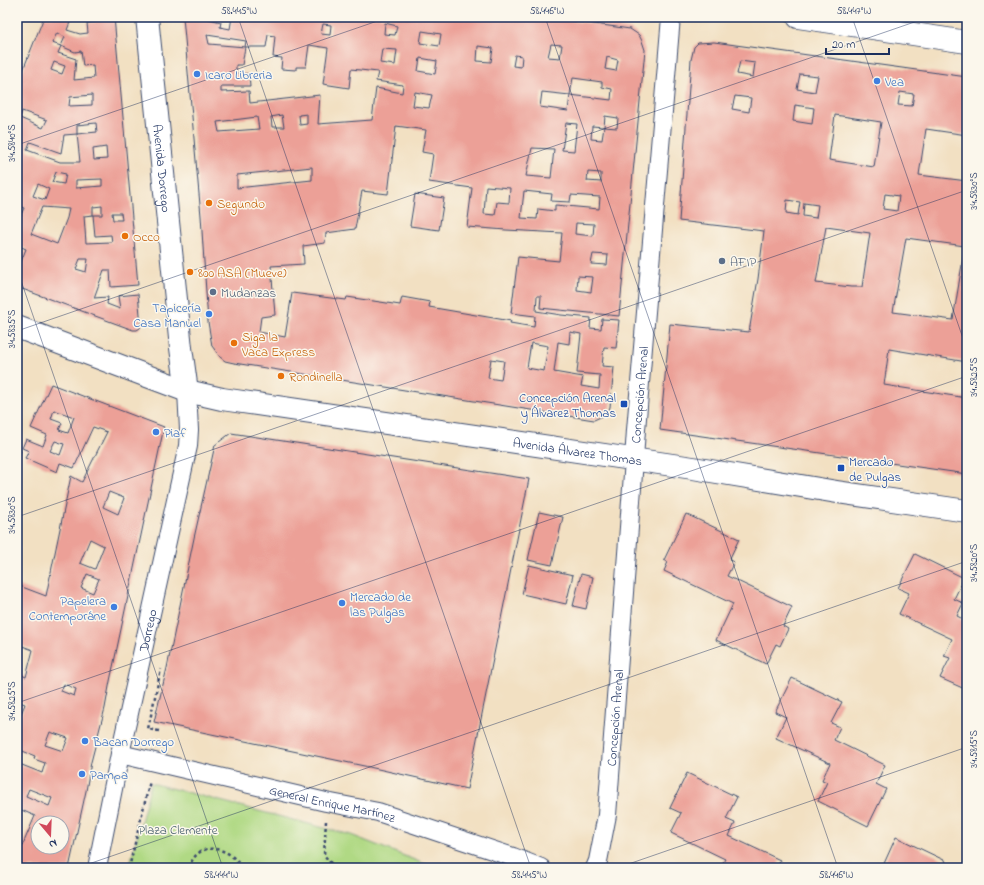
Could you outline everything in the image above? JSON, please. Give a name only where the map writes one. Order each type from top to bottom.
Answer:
[{"type":"main road","name":"Avenida Dorrego","points":[[147,17],[181,348],[188,391]]},
{"type":"main road","points":[[798,17],[967,42]]},
{"type":"main road","name":"Avenida Álvarez Thomas","points":[[17,327],[188,391],[230,400],[967,511]]},
{"type":"street","name":"Concepción Arenal","points":[[595,868],[598,861],[607,815],[634,460],[671,17]]},
{"type":"street","name":"Dorrego","points":[[97,868],[120,754],[188,446],[188,391]]},
{"type":"street","name":"General Enrique Martínez","points":[[120,754],[326,802],[378,812],[513,857],[541,868]]},
{"type":"path","points":[[129,868],[152,775]]},
{"type":"path","points":[[326,802],[324,855],[335,868]]},
{"type":"path","points":[[189,868],[199,853],[204,850],[213,849],[228,854],[246,868]]},
{"type":"green space","name":"Plaza Clemente","points":[[151,783],[351,835],[435,868],[129,868]]},
{"type":"building","points":[[44,17],[72,17],[67,30],[80,34],[88,33],[87,23],[96,22],[95,17],[114,17],[138,285],[111,287],[110,270],[104,270],[94,298],[108,297],[107,304],[120,309],[118,296],[138,294],[141,325],[137,330],[133,330],[17,287],[17,263],[20,264],[26,249],[17,245],[17,224],[24,208],[17,205],[22,193],[17,192],[17,85]],"holes":[[[57,33],[65,37],[61,46],[52,43]],[[61,46],[75,52],[81,51],[83,66],[93,65],[94,78],[74,80],[76,59],[58,53]],[[54,62],[65,66],[62,74],[51,70]],[[92,95],[92,105],[69,106],[70,97]],[[22,111],[47,120],[43,128],[20,118]],[[96,123],[97,132],[77,134],[77,125]],[[77,134],[80,162],[60,162],[27,150],[30,142],[61,153],[64,135]],[[106,147],[107,159],[94,160],[93,149]],[[56,172],[66,174],[64,184],[52,182]],[[102,179],[102,186],[76,188],[76,180]],[[38,184],[49,189],[45,200],[33,196]],[[102,206],[102,215],[93,215],[93,207]],[[42,207],[69,209],[57,244],[31,234]],[[112,213],[121,213],[122,220],[113,220]],[[93,215],[95,236],[111,235],[112,242],[86,243],[84,216]],[[80,259],[88,259],[86,272],[76,269]]]},
{"type":"building","points":[[183,17],[205,17],[221,22],[220,27],[230,29],[232,17],[545,17],[630,29],[639,35],[642,41],[645,50],[619,316],[540,308],[541,296],[537,296],[536,311],[591,318],[590,328],[601,329],[602,319],[619,320],[616,348],[604,347],[602,366],[614,367],[610,407],[607,414],[594,420],[225,361],[212,346],[208,322],[201,216]],"holes":[[[385,23],[397,26],[395,35],[384,34]],[[323,24],[331,25],[330,35],[321,34]],[[422,31],[441,34],[439,46],[420,43]],[[207,35],[246,41],[245,47],[209,44]],[[268,35],[275,36],[273,57],[282,58],[281,69],[296,70],[296,67],[306,67],[309,45],[328,48],[323,84],[349,88],[351,69],[378,72],[376,81],[403,85],[402,93],[376,88],[372,120],[318,124],[320,95],[250,103],[249,91],[221,92],[221,86],[250,86],[249,74],[236,73],[236,65],[242,65],[245,47],[266,47]],[[551,44],[562,45],[560,58],[548,57]],[[478,46],[493,48],[491,62],[477,61]],[[382,49],[397,50],[395,65],[380,63]],[[515,55],[522,56],[521,67],[513,66]],[[607,57],[618,60],[616,71],[605,69]],[[420,58],[437,61],[435,74],[418,71]],[[573,78],[602,82],[602,87],[612,89],[611,100],[570,95]],[[415,92],[432,95],[429,108],[413,106]],[[542,92],[570,95],[568,111],[540,107]],[[307,114],[307,124],[300,125],[299,115]],[[282,115],[284,127],[272,127],[271,117]],[[605,116],[618,118],[617,128],[604,127]],[[257,117],[259,129],[219,132],[217,122]],[[566,123],[577,124],[574,151],[562,150]],[[396,126],[426,130],[422,152],[433,154],[429,182],[472,188],[467,227],[562,233],[559,261],[518,257],[511,313],[535,316],[534,327],[510,323],[511,321],[429,307],[430,302],[402,297],[400,305],[347,297],[346,300],[292,293],[285,337],[259,332],[261,317],[275,315],[271,266],[304,264],[303,246],[325,243],[326,233],[355,229],[362,191],[388,194]],[[592,126],[604,127],[602,140],[591,139]],[[532,148],[554,149],[551,178],[526,176]],[[312,167],[312,180],[237,188],[237,175]],[[588,172],[601,173],[601,182],[587,181]],[[486,186],[510,188],[509,203],[497,202],[495,215],[484,214]],[[524,191],[552,194],[551,201],[570,202],[571,195],[600,197],[599,209],[555,205],[555,211],[538,209],[537,219],[521,218]],[[576,223],[594,224],[593,236],[575,234]],[[593,254],[608,255],[607,265],[591,264]],[[578,276],[593,277],[591,292],[577,290]],[[570,332],[581,334],[577,373],[600,375],[599,389],[581,386],[583,377],[554,372],[558,342],[569,344]],[[531,343],[548,346],[544,371],[527,368]],[[491,359],[504,361],[501,380],[488,378]]]},
{"type":"building","points":[[714,42],[967,77],[967,135],[926,129],[919,175],[967,181],[967,362],[889,349],[884,385],[967,398],[967,474],[660,430],[670,324],[749,332],[764,231],[679,221],[691,60],[694,47],[698,43]],"holes":[[[740,61],[755,63],[753,77],[737,74]],[[800,74],[818,76],[815,92],[797,89]],[[900,92],[914,94],[912,106],[898,105]],[[735,96],[751,98],[749,112],[732,109]],[[795,105],[814,108],[812,124],[793,121]],[[835,115],[881,122],[874,167],[829,160]],[[885,194],[899,196],[897,211],[883,209]],[[787,200],[800,202],[798,215],[786,213]],[[804,203],[818,205],[816,218],[803,216]],[[826,227],[870,233],[862,287],[816,283]],[[906,238],[965,246],[953,320],[893,312]]]},
{"type":"building","points":[[415,194],[444,198],[439,230],[410,226]]},
{"type":"building","points":[[51,384],[164,427],[105,708],[91,762],[69,868],[17,868],[17,850],[20,851],[30,828],[30,855],[70,855],[70,815],[33,815],[17,808],[17,763],[42,773],[45,763],[34,759],[35,756],[20,750],[17,758],[17,724],[25,704],[17,701],[17,673],[26,677],[33,650],[17,644],[17,585],[46,596],[71,476],[82,482],[107,432],[93,427],[74,468],[60,463],[57,472],[25,458],[29,451],[22,448],[26,439],[43,446],[47,435],[31,428]],"holes":[[[54,410],[74,417],[68,433],[59,430],[62,423],[51,419]],[[55,441],[64,444],[60,455],[50,451]],[[109,492],[124,498],[118,514],[103,507]],[[90,539],[104,546],[95,569],[80,563]],[[87,574],[99,579],[93,593],[81,588]],[[64,684],[76,689],[74,696],[61,691]],[[50,732],[68,738],[63,751],[45,745]],[[29,789],[52,798],[49,806],[26,796]]]},
{"type":"building","name":"Mercado de las Pulgas","points":[[231,433],[529,479],[467,789],[154,722],[215,445]]},
{"type":"building","points":[[17,449],[21,451],[17,460]]},
{"type":"building","points":[[539,512],[563,517],[552,565],[528,560]]},
{"type":"building","points":[[686,514],[739,539],[729,560],[734,562],[727,576],[792,607],[783,626],[788,629],[780,646],[776,644],[766,664],[716,640],[733,604],[664,571],[668,562],[664,560]]},
{"type":"building","points":[[915,554],[964,578],[954,599],[963,603],[957,616],[967,621],[967,690],[940,678],[950,658],[944,656],[952,639],[899,614],[909,593],[898,588]]},
{"type":"building","points":[[529,565],[573,575],[566,604],[522,594]]},
{"type":"building","points":[[581,574],[593,577],[586,609],[573,606]]},
{"type":"building","points":[[792,678],[842,702],[831,723],[840,727],[834,740],[885,765],[876,784],[886,789],[868,826],[818,801],[827,782],[822,780],[830,763],[776,738],[786,717],[775,712]]},
{"type":"building","points":[[687,773],[737,797],[726,819],[735,823],[729,836],[780,860],[777,868],[720,868],[725,859],[671,833],[681,813],[670,808]]},
{"type":"building","points":[[896,837],[946,861],[943,868],[882,868]]},
{"type":"place","name":"Icaro Libreria","points":[[197,74]]},
{"type":"place","name":"Vea","points":[[877,81]]},
{"type":"place","name":"Segundo","points":[[209,203]]},
{"type":"place","name":"Occo","points":[[125,236]]},
{"type":"place","name":"AFIP","points":[[722,261]]},
{"type":"place","name":"800 ASA (Mueve)","points":[[190,272]]},
{"type":"place","name":"Mudanzas","points":[[213,292]]},
{"type":"place","name":"Tapicería Casa Manuel","points":[[209,314]]},
{"type":"place","name":"Siga la Vaca Express","points":[[234,343]]},
{"type":"place","name":"Rondinella","points":[[281,376]]},
{"type":"place","name":"Concepción Arenal y Álvarez Thomas","points":[[624,404]]},
{"type":"place","name":"Piaf","points":[[156,432]]},
{"type":"place","name":"Mercado de Pulgas","points":[[841,468]]},
{"type":"place","name":"Mercado de las Pulgas","points":[[342,603]]},
{"type":"place","name":"Papelera Contemporáne","points":[[114,607]]},
{"type":"place","name":"Bacan Dorrego","points":[[85,741]]},
{"type":"place","name":"Pampa","points":[[82,774]]}]
